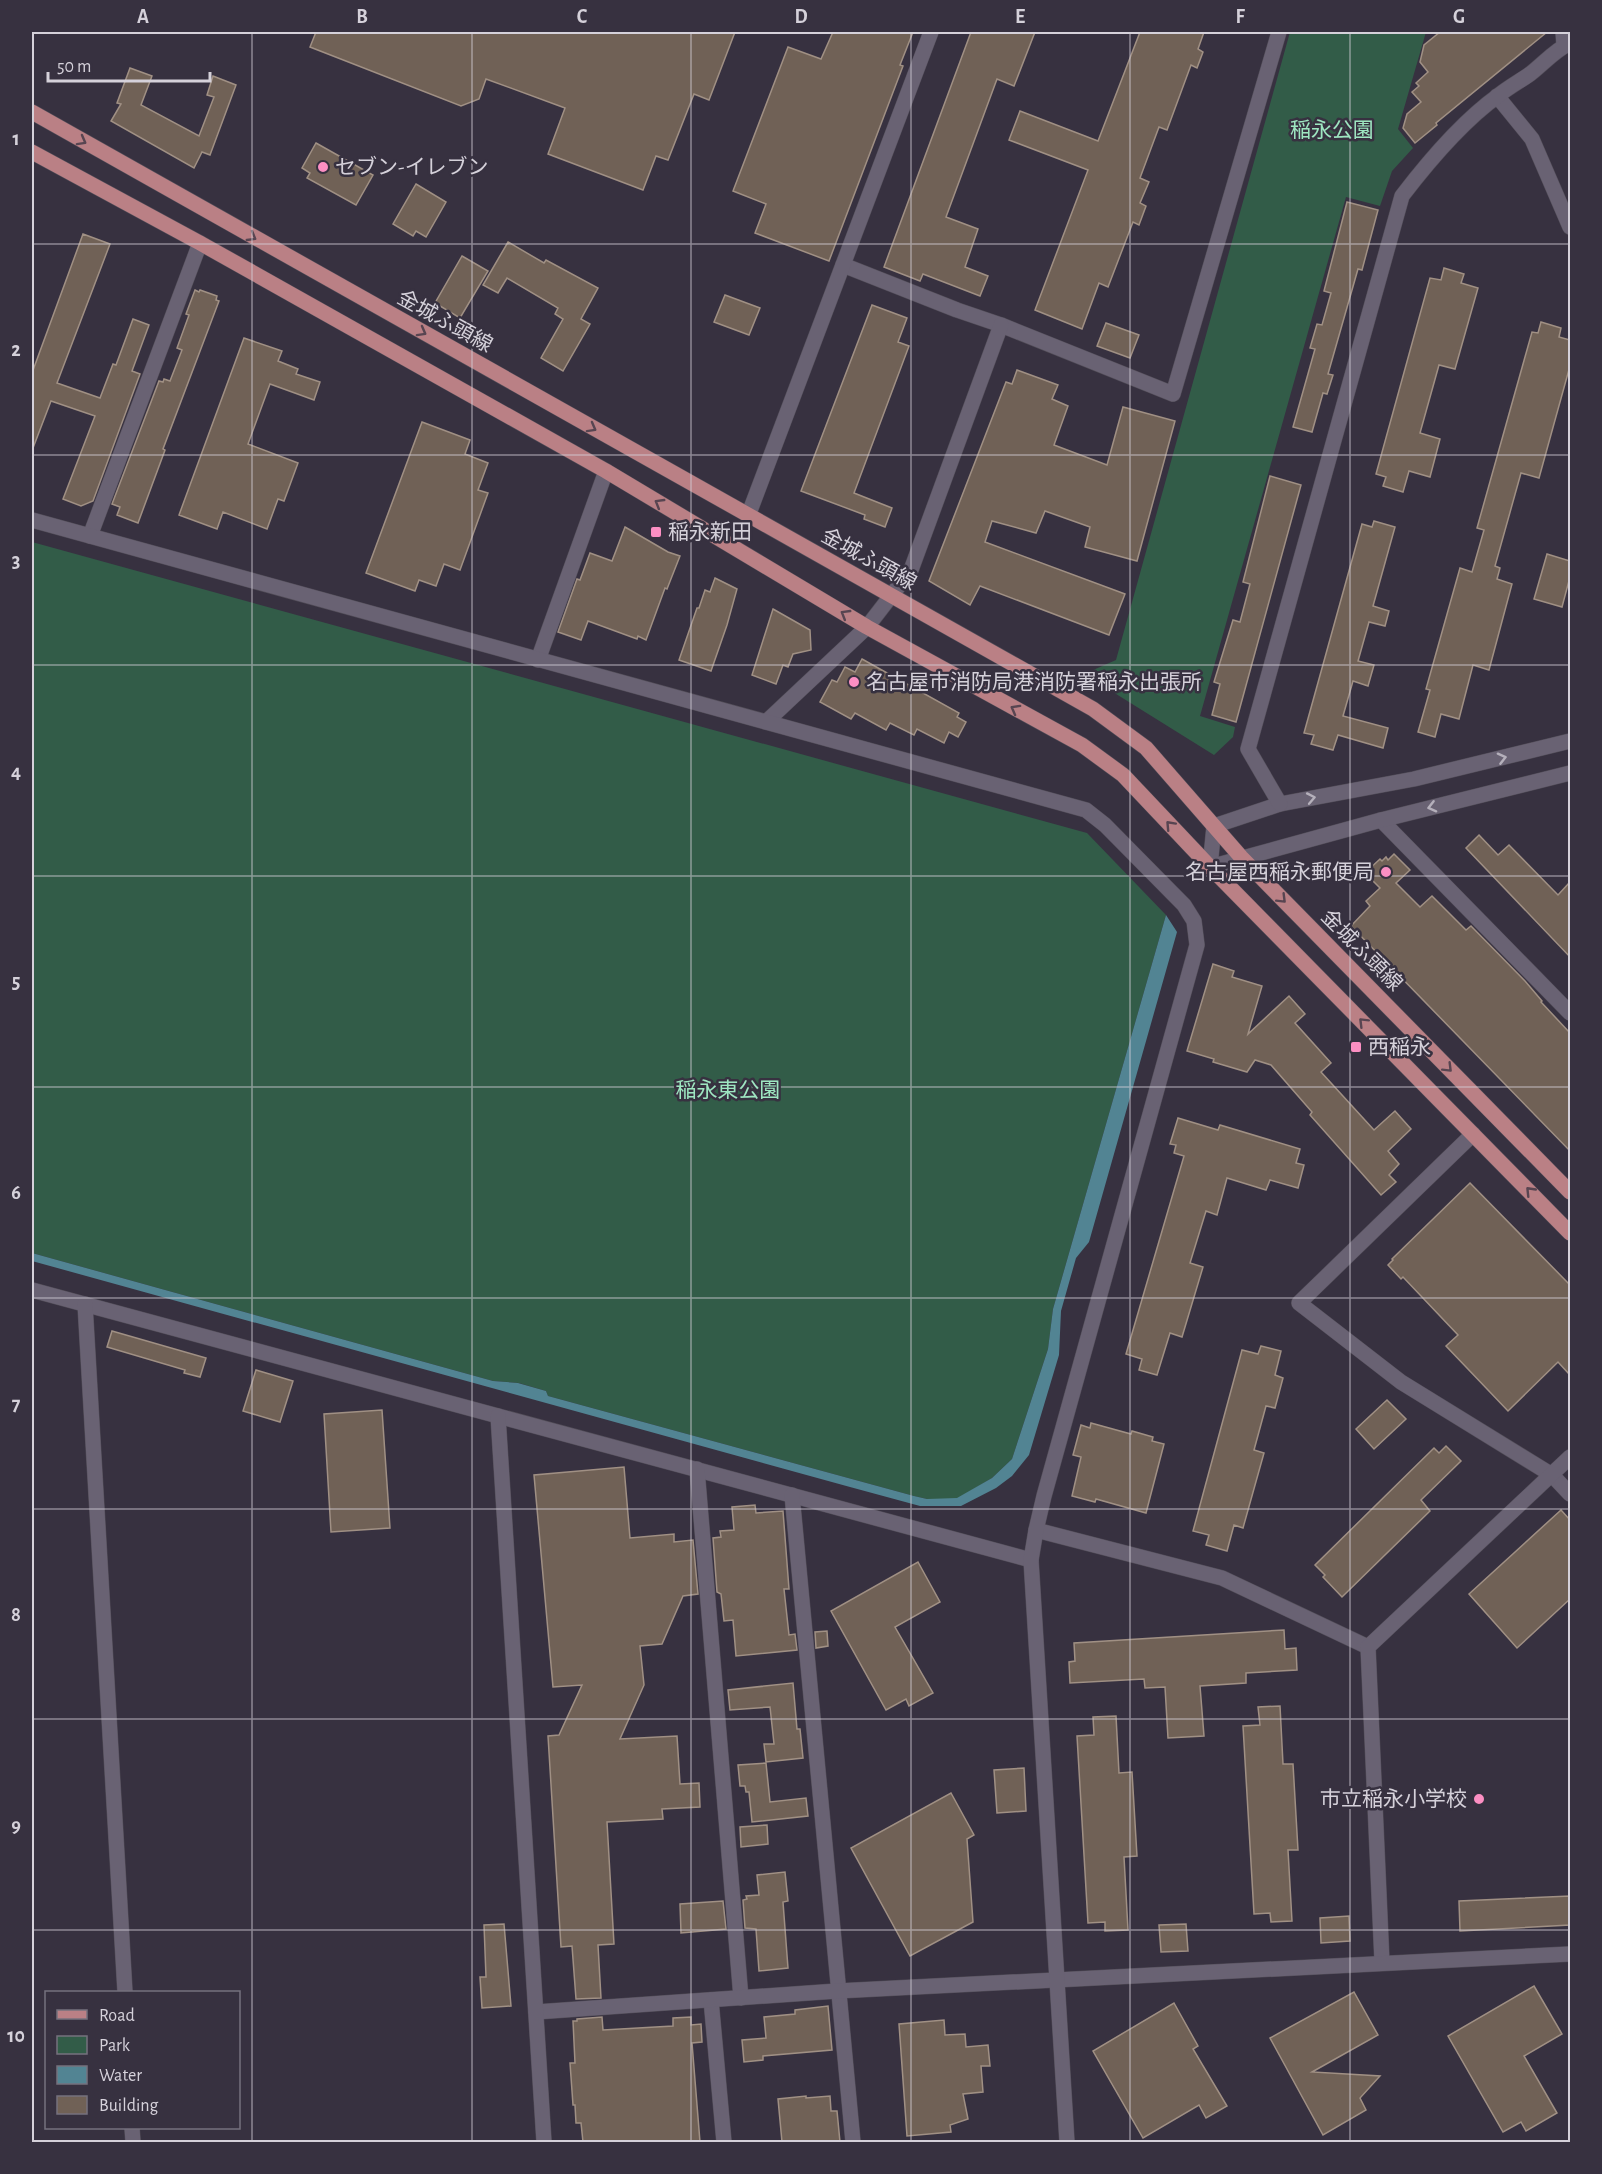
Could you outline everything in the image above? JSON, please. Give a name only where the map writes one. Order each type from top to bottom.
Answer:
[{"type":"main road","name":"金城ふ頭線","points":[[32,112],[1094,709],[1146,748],[1241,857],[1570,1192]]},
{"type":"main road","points":[[32,152],[200,243],[606,471],[867,627],[1082,745],[1122,775],[1570,1233]]},
{"type":"street","points":[[748,516],[931,32]]},
{"type":"street","points":[[843,265],[1173,394],[1279,32]]},
{"type":"street","points":[[1280,804],[1248,749],[1402,196],[1430,162],[1497,96],[1531,73],[1566,40]]},
{"type":"street","points":[[1497,96],[1532,139],[1570,227]]},
{"type":"street","points":[[90,536],[200,243]]},
{"type":"street","points":[[766,722],[867,627],[911,570],[1001,325]]},
{"type":"street","points":[[538,660],[606,471]]},
{"type":"street","points":[[32,520],[1086,810],[1106,825],[1184,905],[1194,921],[1197,945],[1035,1530],[1031,1560],[1067,2142]]},
{"type":"street","points":[[1570,741],[1414,779],[1280,804],[1214,826],[1210,867],[1381,820],[1570,774]]},
{"type":"street","points":[[1381,820],[1570,1013]]},
{"type":"street","points":[[1473,1134],[1299,1303],[1401,1382],[1552,1475],[1570,1494]]},
{"type":"street","points":[[32,1290],[1031,1560]]},
{"type":"street","points":[[85,1304],[124,1991]]},
{"type":"street","points":[[498,1416],[544,2142]]},
{"type":"street","points":[[1382,1962],[1368,1647],[1570,1457]]},
{"type":"street","points":[[697,1469],[741,1998]]},
{"type":"street","points":[[792,1495],[853,2142]]},
{"type":"street","points":[[1035,1530],[1222,1578],[1368,1647]]},
{"type":"street","points":[[536,2012],[837,1991],[1570,1954]]},
{"type":"street","points":[[711,2000],[724,2142]]},
{"type":"green space","name":"稲永公園","points":[[1290,32],[1426,32],[1398,129],[1413,148],[1392,171],[1380,206],[1346,197],[1200,716],[1235,727],[1233,737],[1214,755],[1084,674],[1116,660]]},
{"type":"green space","name":"稲永東公園","points":[[32,542],[1087,833],[1166,915],[1053,1309],[1048,1349],[1012,1459],[992,1478],[957,1499],[927,1499],[548,1396],[546,1391],[519,1383],[493,1381],[32,1253]]},
{"type":"water","points":[[1166,915],[1177,932],[1089,1242],[1076,1258],[1061,1311],[1059,1355],[1029,1455],[1012,1476],[996,1488],[961,1506],[920,1506],[32,1261],[32,1253],[493,1381],[518,1383],[546,1391],[548,1396],[914,1496],[927,1499],[957,1498],[992,1478],[1012,1459],[1048,1349],[1053,1309]]},
{"type":"building","points":[[316,32],[735,32],[709,100],[694,94],[668,160],[656,156],[643,190],[548,154],[565,108],[486,79],[479,99],[461,106],[310,47]]},
{"type":"building","points":[[833,32],[913,32],[900,65],[903,66],[829,261],[755,233],[766,204],[733,191],[788,47],[821,59]]},
{"type":"building","points":[[971,32],[1035,32],[1014,86],[997,79],[946,217],[978,229],[965,267],[988,276],[980,296],[923,274],[920,281],[884,267]]},
{"type":"building","points":[[1140,32],[1204,32],[1198,49],[1203,52],[1197,68],[1191,65],[1167,130],[1159,127],[1140,178],[1149,182],[1140,203],[1146,206],[1139,225],[1133,222],[1108,287],[1099,283],[1082,329],[1035,310],[1088,170],[1009,140],[1020,111],[1098,141]]},
{"type":"building","points":[[1440,32],[1547,32],[1415,143],[1403,128],[1407,114],[1421,102],[1412,92],[1419,86],[1416,83],[1428,72],[1420,62],[1424,45]]},
{"type":"building","points":[[130,68],[152,76],[141,105],[199,136],[214,97],[207,95],[213,76],[236,85],[210,155],[202,152],[194,168],[111,121],[121,104],[117,103]]},
{"type":"building","points":[[316,143],[373,175],[356,205],[307,178],[310,173],[302,168]]},
{"type":"building","points":[[416,184],[446,202],[426,237],[416,231],[413,236],[393,224]]},
{"type":"building","points":[[1347,202],[1378,210],[1362,270],[1358,269],[1328,374],[1333,375],[1327,394],[1323,393],[1312,432],[1293,427],[1315,349],[1310,348],[1317,324],[1322,325],[1331,293],[1324,291]]},
{"type":"building","points":[[83,234],[110,244],[57,383],[100,398],[113,364],[116,365],[133,319],[149,325],[132,371],[140,374],[93,501],[81,506],[63,499],[95,416],[51,401],[32,448],[32,373]]},
{"type":"building","points":[[508,242],[544,263],[546,260],[598,288],[581,319],[590,324],[563,371],[541,358],[563,319],[555,314],[558,308],[507,278],[498,293],[483,285]]},
{"type":"building","points":[[462,256],[488,271],[460,318],[435,303]]},
{"type":"building","points":[[1444,268],[1464,274],[1461,283],[1478,288],[1455,369],[1439,365],[1420,433],[1440,439],[1430,477],[1409,471],[1403,492],[1383,486],[1386,477],[1376,474],[1430,278],[1441,280]]},
{"type":"building","points":[[195,290],[217,296],[216,300],[219,301],[163,449],[165,450],[138,523],[117,515],[120,507],[112,504],[159,381],[163,382],[164,379],[170,381],[182,350],[177,348]]},
{"type":"building","points":[[725,295],[760,308],[749,335],[714,322]]},
{"type":"building","points":[[872,305],[907,318],[898,342],[909,346],[854,493],[892,508],[885,527],[864,519],[865,515],[801,491]]},
{"type":"building","points":[[1541,322],[1561,328],[1559,337],[1570,340],[1570,366],[1539,478],[1521,473],[1495,566],[1500,568],[1497,579],[1512,584],[1489,670],[1473,665],[1459,719],[1441,714],[1435,737],[1418,732],[1430,690],[1426,689],[1460,568],[1472,572],[1484,530],[1477,528],[1532,332],[1538,333]]},
{"type":"building","points":[[1106,323],[1139,335],[1130,358],[1097,346]]},
{"type":"building","points":[[244,338],[282,351],[278,361],[298,369],[296,374],[320,382],[314,400],[270,384],[248,444],[298,463],[284,501],[278,499],[267,529],[223,512],[217,529],[179,515]]},
{"type":"building","points":[[1017,370],[1058,385],[1052,399],[1068,406],[1054,445],[1107,465],[1123,407],[1175,421],[1137,561],[1085,547],[1090,527],[1045,511],[1036,533],[992,521],[985,542],[1125,594],[1109,635],[980,586],[970,605],[929,581],[1006,382],[1012,384]]},
{"type":"building","points":[[422,422],[470,440],[465,454],[488,463],[478,490],[488,493],[460,570],[444,564],[436,586],[419,580],[415,591],[366,573]]},
{"type":"building","points":[[1270,476],[1301,485],[1236,722],[1212,715],[1220,684],[1214,682],[1233,620],[1240,622],[1250,584],[1243,582]]},
{"type":"building","points":[[1374,521],[1395,527],[1373,606],[1389,611],[1385,626],[1369,622],[1358,661],[1374,665],[1368,686],[1353,681],[1343,716],[1388,728],[1383,748],[1338,735],[1333,750],[1311,744],[1314,735],[1304,733],[1362,524],[1372,527]]},
{"type":"building","points":[[625,527],[668,552],[680,556],[667,589],[665,588],[646,640],[638,636],[637,639],[588,621],[581,640],[558,632],[577,579],[580,580],[590,553],[612,561]]},
{"type":"building","points":[[1547,554],[1570,561],[1570,577],[1562,607],[1534,599]]},
{"type":"building","points":[[715,578],[737,589],[711,671],[679,660],[697,608],[699,608],[705,590],[710,592]]},
{"type":"building","points":[[773,609],[810,630],[811,650],[793,654],[788,667],[783,665],[776,684],[752,675]]},
{"type":"building","points":[[862,659],[959,713],[957,717],[966,722],[958,737],[949,732],[944,743],[917,729],[914,735],[890,723],[886,730],[855,713],[851,719],[820,702],[832,680],[837,682],[845,667],[855,672]]},
{"type":"building","points":[[1479,835],[1498,855],[1509,845],[1558,895],[1570,882],[1570,957],[1466,848]]},
{"type":"building","points":[[1394,854],[1410,870],[1396,883],[1420,907],[1432,896],[1466,930],[1471,926],[1525,981],[1570,1033],[1570,1151],[1351,926],[1370,906],[1366,901],[1380,888],[1365,873],[1380,859],[1382,861],[1386,857],[1388,860]]},
{"type":"building","points":[[1213,964],[1234,971],[1232,977],[1262,986],[1248,1034],[1289,996],[1305,1014],[1295,1023],[1331,1063],[1321,1072],[1374,1130],[1395,1111],[1411,1129],[1388,1151],[1399,1164],[1389,1175],[1396,1182],[1381,1195],[1310,1115],[1312,1112],[1271,1065],[1255,1060],[1247,1072],[1187,1051]]},
{"type":"building","points":[[1178,1118],[1218,1130],[1220,1125],[1300,1149],[1296,1163],[1304,1165],[1298,1188],[1270,1180],[1266,1190],[1227,1178],[1217,1215],[1206,1211],[1190,1263],[1203,1267],[1182,1337],[1170,1333],[1157,1375],[1139,1370],[1142,1359],[1126,1354],[1184,1156],[1174,1153],[1176,1145],[1170,1144]]},
{"type":"building","points":[[1470,1183],[1570,1285],[1570,1375],[1558,1362],[1508,1411],[1446,1346],[1458,1335],[1403,1277],[1401,1279],[1388,1265]]},
{"type":"building","points":[[112,1331],[206,1358],[200,1377],[184,1373],[185,1370],[107,1347]]},
{"type":"building","points":[[1261,1346],[1281,1351],[1275,1375],[1283,1378],[1275,1408],[1266,1406],[1254,1450],[1264,1453],[1243,1528],[1234,1525],[1227,1551],[1206,1545],[1209,1535],[1193,1531],[1242,1350],[1258,1354]]},
{"type":"building","points":[[256,1370],[293,1381],[280,1422],[243,1411]]},
{"type":"building","points":[[1387,1400],[1406,1419],[1374,1449],[1356,1429]]},
{"type":"building","points":[[382,1410],[390,1528],[331,1532],[324,1414]]},
{"type":"building","points":[[1091,1423],[1131,1434],[1132,1431],[1153,1437],[1152,1441],[1164,1444],[1146,1513],[1096,1499],[1095,1502],[1072,1496],[1081,1457],[1073,1455],[1081,1425],[1090,1428]]},
{"type":"building","points":[[1446,1446],[1461,1461],[1421,1500],[1430,1511],[1342,1597],[1315,1565],[1434,1448],[1439,1453]]},
{"type":"building","points":[[624,1467],[630,1538],[674,1534],[674,1542],[693,1540],[698,1594],[683,1596],[662,1644],[640,1646],[644,1685],[620,1739],[677,1736],[680,1784],[699,1783],[700,1807],[662,1809],[663,1819],[607,1822],[614,1944],[598,1945],[601,1998],[576,1999],[572,1946],[561,1947],[548,1736],[559,1735],[582,1685],[553,1687],[534,1475]]},
{"type":"building","points":[[755,1505],[756,1513],[783,1511],[789,1589],[784,1589],[789,1635],[795,1634],[797,1650],[736,1656],[733,1620],[724,1621],[721,1594],[717,1592],[713,1538],[721,1537],[720,1531],[734,1530],[732,1507]]},
{"type":"building","points":[[1561,1510],[1570,1520],[1570,1599],[1517,1648],[1469,1594]]},
{"type":"building","points":[[918,1562],[940,1602],[895,1627],[933,1693],[909,1706],[906,1699],[886,1710],[831,1611]]},
{"type":"building","points":[[1284,1630],[1285,1649],[1296,1648],[1297,1670],[1246,1673],[1246,1683],[1200,1686],[1204,1736],[1168,1738],[1165,1687],[1145,1688],[1144,1679],[1070,1683],[1069,1662],[1075,1661],[1074,1643]]},
{"type":"building","points":[[827,1631],[828,1646],[816,1648],[815,1632]]},
{"type":"building","points":[[793,1683],[797,1729],[800,1729],[803,1758],[766,1762],[764,1744],[774,1744],[770,1707],[730,1710],[728,1690]]},
{"type":"building","points":[[1280,1706],[1283,1764],[1293,1764],[1298,1850],[1288,1850],[1292,1921],[1271,1922],[1270,1913],[1254,1914],[1243,1726],[1260,1725],[1258,1707]]},
{"type":"building","points":[[1116,1716],[1119,1773],[1132,1772],[1137,1856],[1124,1857],[1128,1930],[1105,1931],[1105,1922],[1088,1923],[1077,1736],[1094,1735],[1093,1717]]},
{"type":"building","points":[[766,1763],[770,1802],[806,1798],[808,1816],[752,1822],[749,1792],[746,1792],[745,1786],[740,1786],[738,1765]]},
{"type":"building","points":[[1024,1768],[1026,1811],[997,1813],[994,1770]]},
{"type":"building","points":[[951,1793],[974,1835],[967,1839],[973,1922],[910,1956],[851,1848]]},
{"type":"building","points":[[767,1825],[768,1844],[741,1847],[740,1827]]},
{"type":"building","points":[[785,1872],[788,1901],[783,1902],[788,1968],[759,1971],[756,1929],[745,1928],[743,1900],[747,1899],[746,1896],[759,1895],[757,1875]]},
{"type":"building","points":[[1570,1896],[1570,1925],[1460,1931],[1459,1901]]},
{"type":"building","points":[[723,1901],[726,1929],[681,1933],[680,1904]]},
{"type":"building","points":[[1349,1916],[1350,1941],[1321,1943],[1320,1918]]},
{"type":"building","points":[[504,1924],[511,2006],[482,2008],[480,1977],[486,1977],[484,1925]]},
{"type":"building","points":[[1186,1924],[1188,1951],[1161,1952],[1159,1925]]},
{"type":"building","points":[[1534,1986],[1562,2034],[1524,2056],[1557,2113],[1526,2131],[1521,2122],[1503,2132],[1448,2036]]},
{"type":"building","points":[[1354,1992],[1378,2035],[1312,2072],[1380,2076],[1360,2098],[1366,2110],[1323,2135],[1270,2038]]},
{"type":"building","points":[[1174,2003],[1198,2046],[1193,2049],[1227,2106],[1206,2118],[1199,2105],[1143,2138],[1093,2051]]},
{"type":"building","points":[[828,2006],[832,2050],[763,2056],[763,2060],[744,2062],[742,2040],[766,2038],[764,2017],[795,2014],[795,2010]]},
{"type":"building","points":[[602,2017],[603,2030],[673,2026],[673,2018],[691,2017],[691,2025],[701,2024],[702,2042],[692,2043],[700,2142],[583,2142],[581,2123],[576,2123],[575,2105],[573,2105],[570,2063],[575,2063],[573,2021]]},
{"type":"building","points":[[944,2020],[945,2035],[965,2034],[966,2047],[988,2045],[990,2066],[981,2066],[983,2092],[963,2094],[968,2119],[950,2125],[951,2132],[907,2136],[899,2024]]},
{"type":"building","points":[[806,2096],[806,2098],[830,2096],[831,2111],[837,2111],[840,2142],[782,2142],[778,2099]]},
{"type":"place","name":"セブン-イレブン","points":[[323,167]]},
{"type":"place","name":"稲永新田","points":[[656,532]]},
{"type":"place","name":"名古屋市消防局港消防署稲永出張所","points":[[854,682]]},
{"type":"place","name":"名古屋西稲永郵便局","points":[[1386,872]]},
{"type":"place","name":"西稲永","points":[[1356,1047]]},
{"type":"place","name":"市立稲永小学校","points":[[1479,1799]]}]
